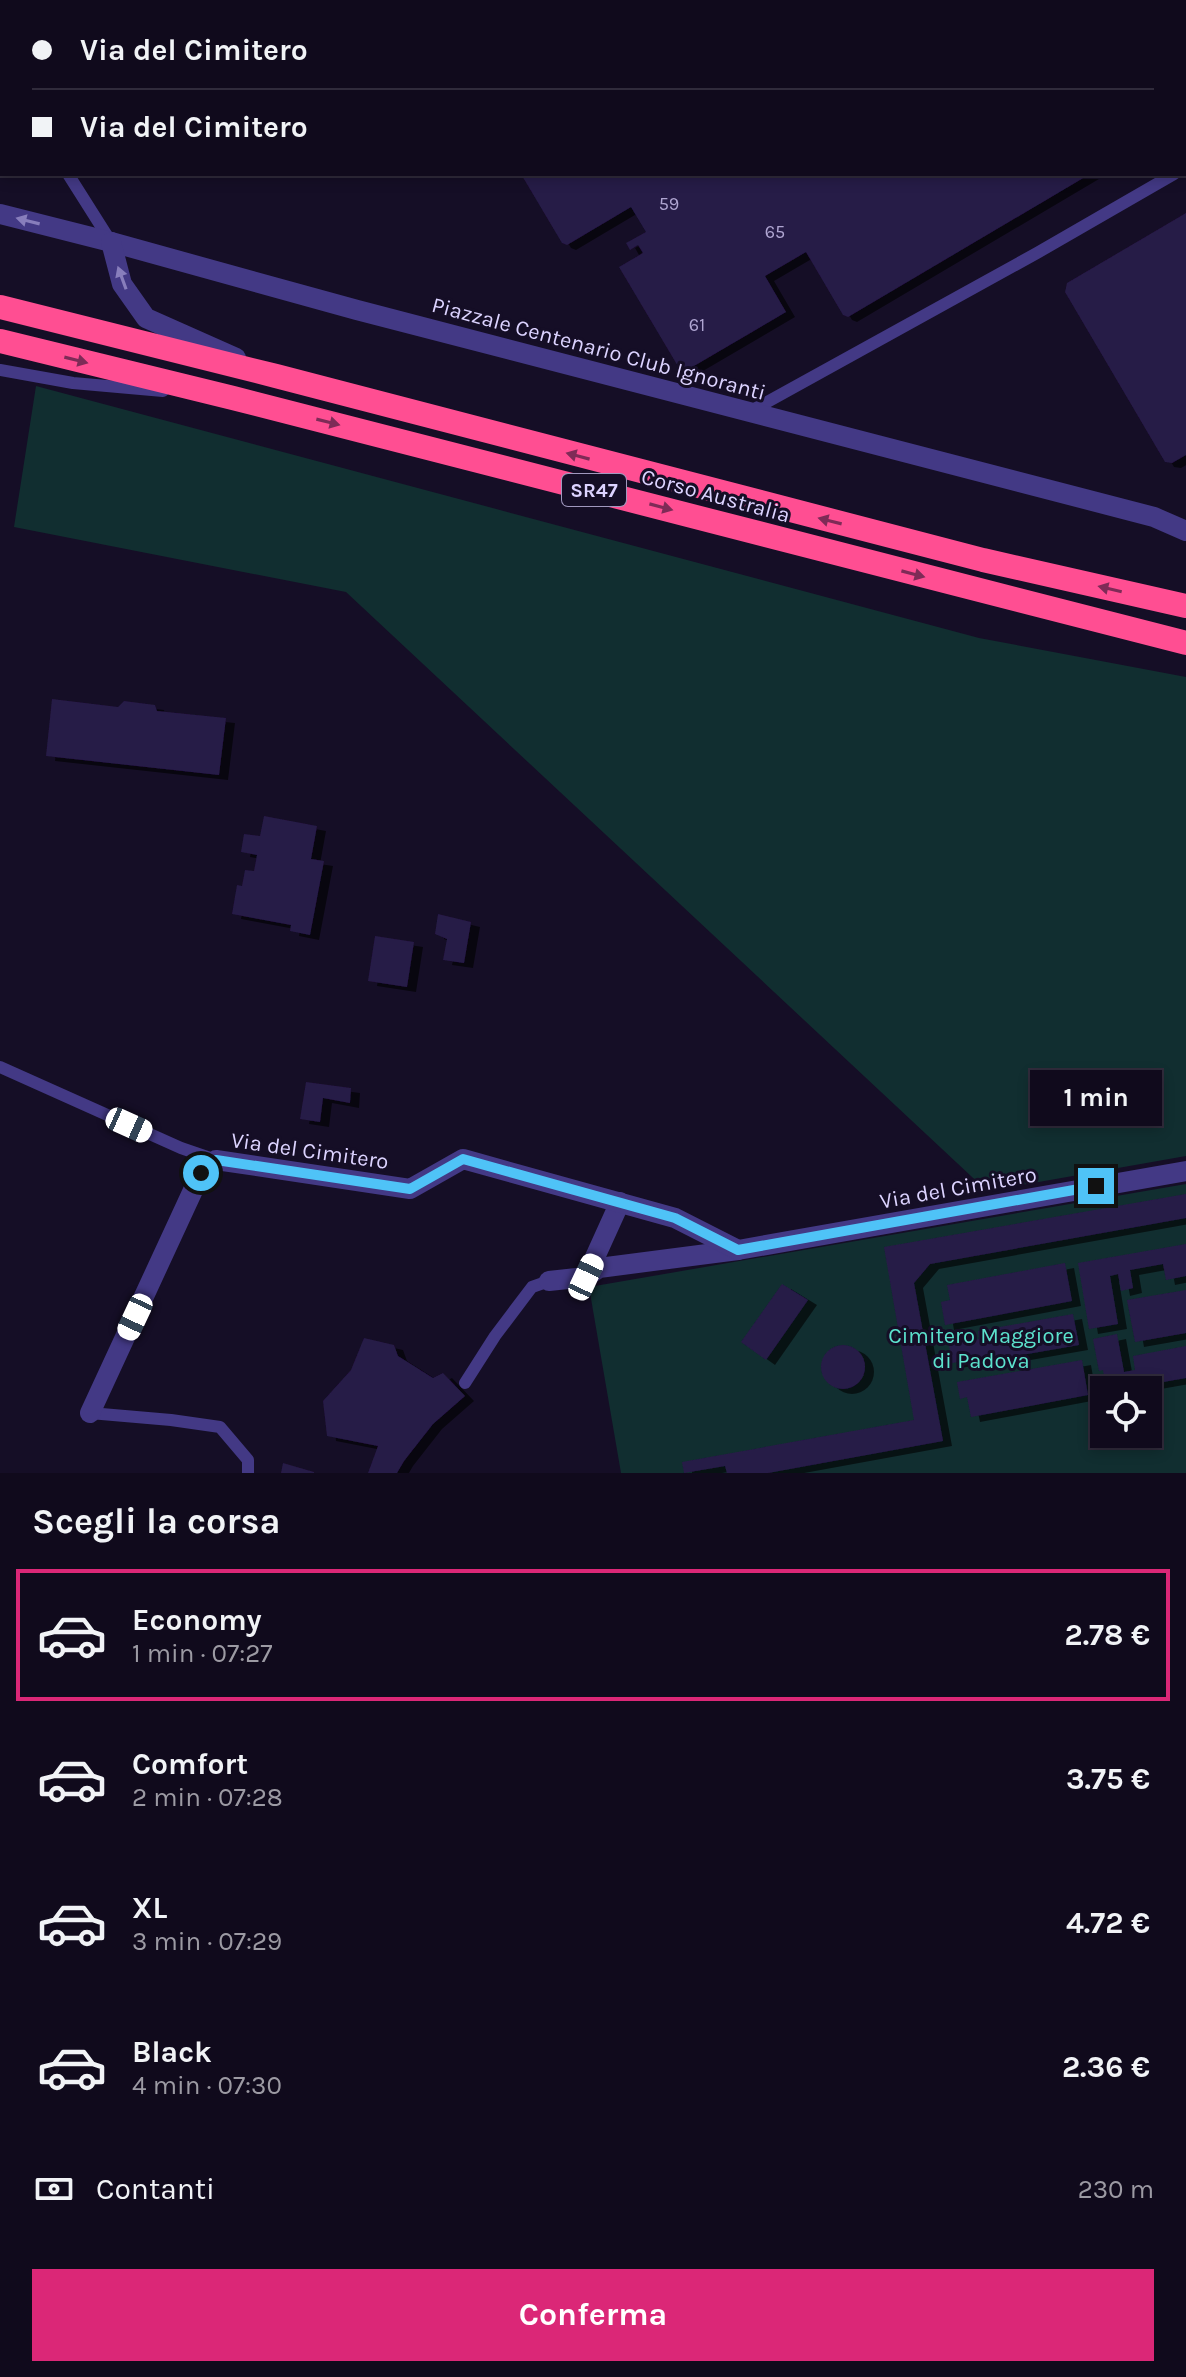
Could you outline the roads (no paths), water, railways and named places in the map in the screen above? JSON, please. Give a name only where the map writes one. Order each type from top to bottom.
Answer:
[{"type":"highway","name":"Corso Australia","points":[[0,307],[983,560],[1186,606]]},
{"type":"highway","name":"Corso Australia","points":[[0,341],[1186,643]]},
{"type":"street","name":"Piazzale Centenario Club Ignoranti","points":[[0,214],[1154,517],[1185,529]]},
{"type":"street","points":[[111,242],[122,284],[146,318],[276,376]]},
{"type":"street","name":"Via del Cimitero","points":[[90,1413],[201,1173],[216,1160],[410,1189],[463,1159],[675,1218],[738,1250]]},
{"type":"street","name":"Via del Cimitero","points":[[549,1281],[586,1277],[599,1268],[738,1250],[1186,1171]]},
{"type":"street","points":[[586,1277],[620,1202]]},
{"type":"lane","points":[[69,176],[111,242]]},
{"type":"lane","points":[[749,412],[1171,176]]},
{"type":"lane","points":[[0,370],[73,383],[233,398]]},
{"type":"lane","points":[[0,1067],[181,1148],[216,1160]]},
{"type":"lane","points":[[465,1383],[532,1287],[549,1281]]},
{"type":"lane","points":[[90,1413],[220,1427],[248,1460],[248,1473]]},
{"type":"park label","name":"Cimitero Maggiore di Padova","points":[[981,1348]]}]
